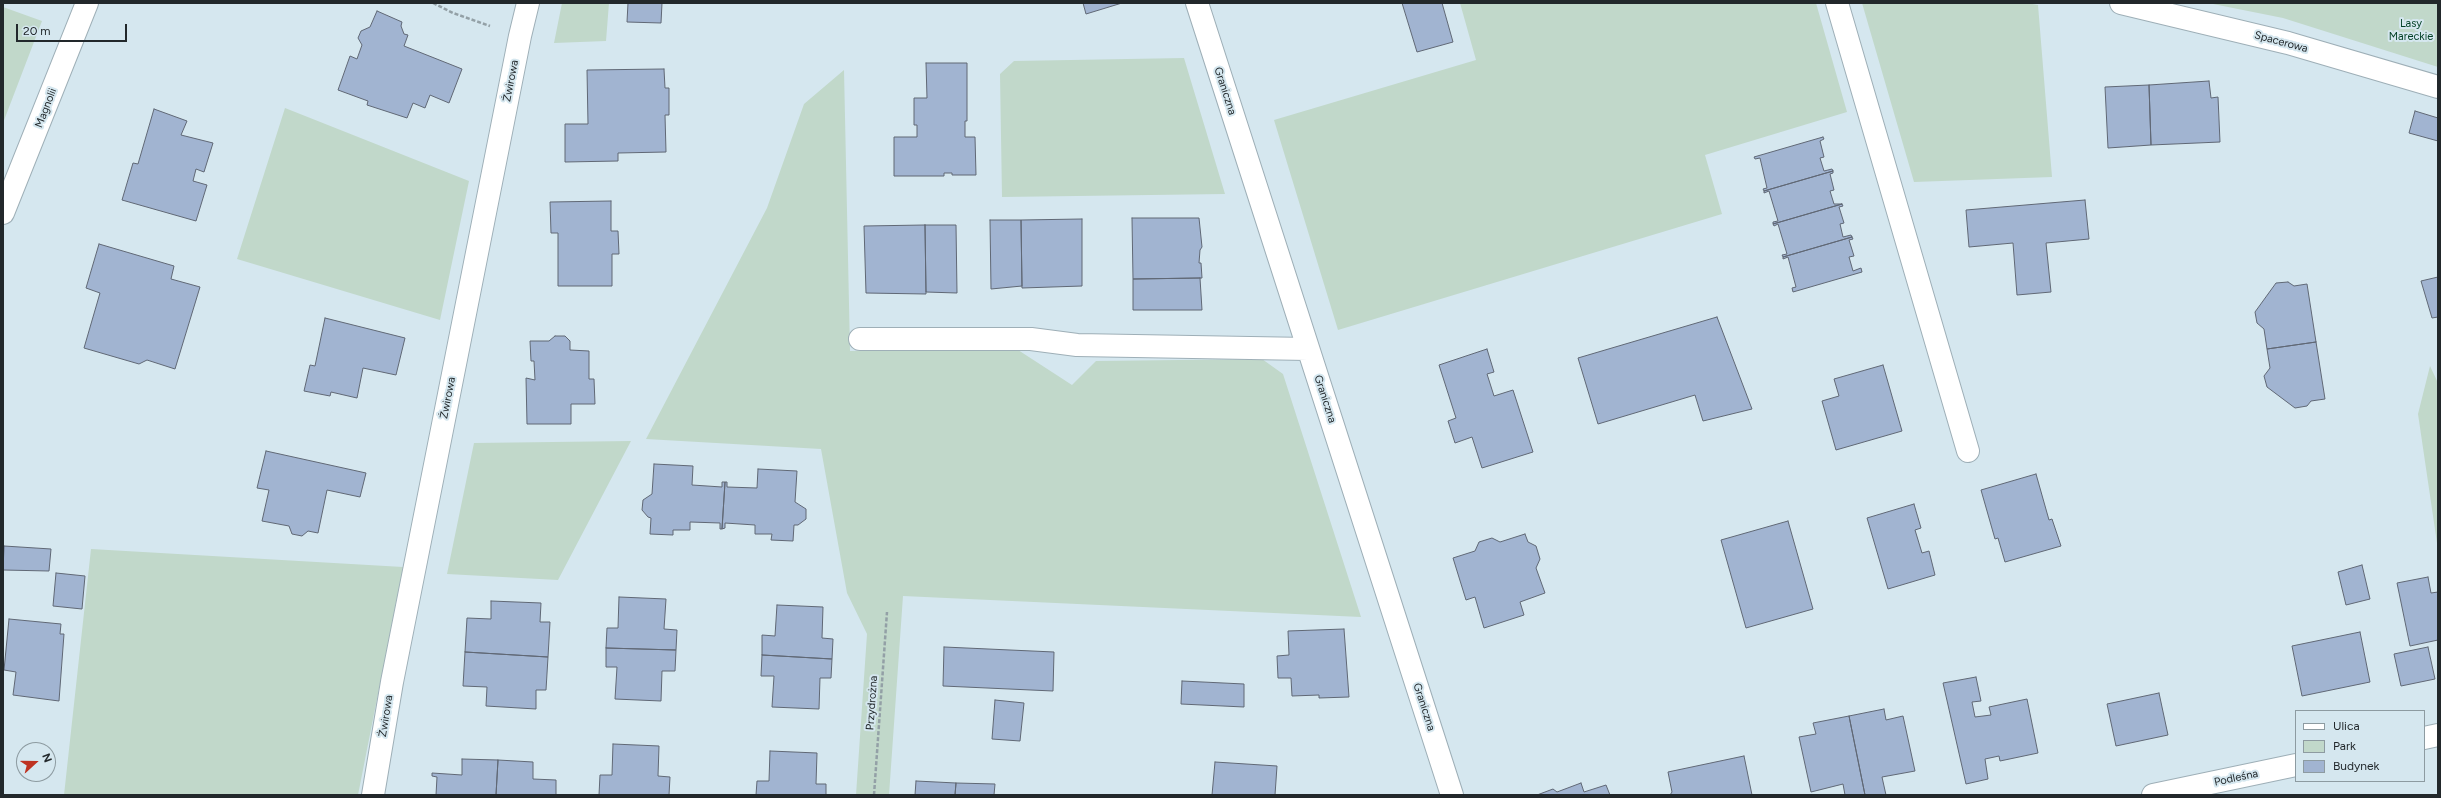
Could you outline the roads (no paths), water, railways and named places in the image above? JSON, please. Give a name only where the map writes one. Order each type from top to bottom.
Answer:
[{"type":"street","name":"Magnolii","points":[[3,213],[88,3]]},
{"type":"street","name":"Żwirowa","points":[[373,795],[393,674],[520,36],[528,3]]},
{"type":"street","name":"Graniczna","points":[[1197,3],[1452,795]]},
{"type":"street","points":[[1837,3],[1968,451]]},
{"type":"street","name":"Spacerowa","points":[[2121,3],[2288,43],[2438,87]]},
{"type":"street","points":[[860,339],[1031,339],[1077,346],[1308,349]]},
{"type":"street","points":[[2425,738],[2438,735]]},
{"type":"street","name":"Podleśna","points":[[2154,795],[2295,765]]},
{"type":"park label","name":"Lasy Mareckie","points":[[2411,30]]}]
